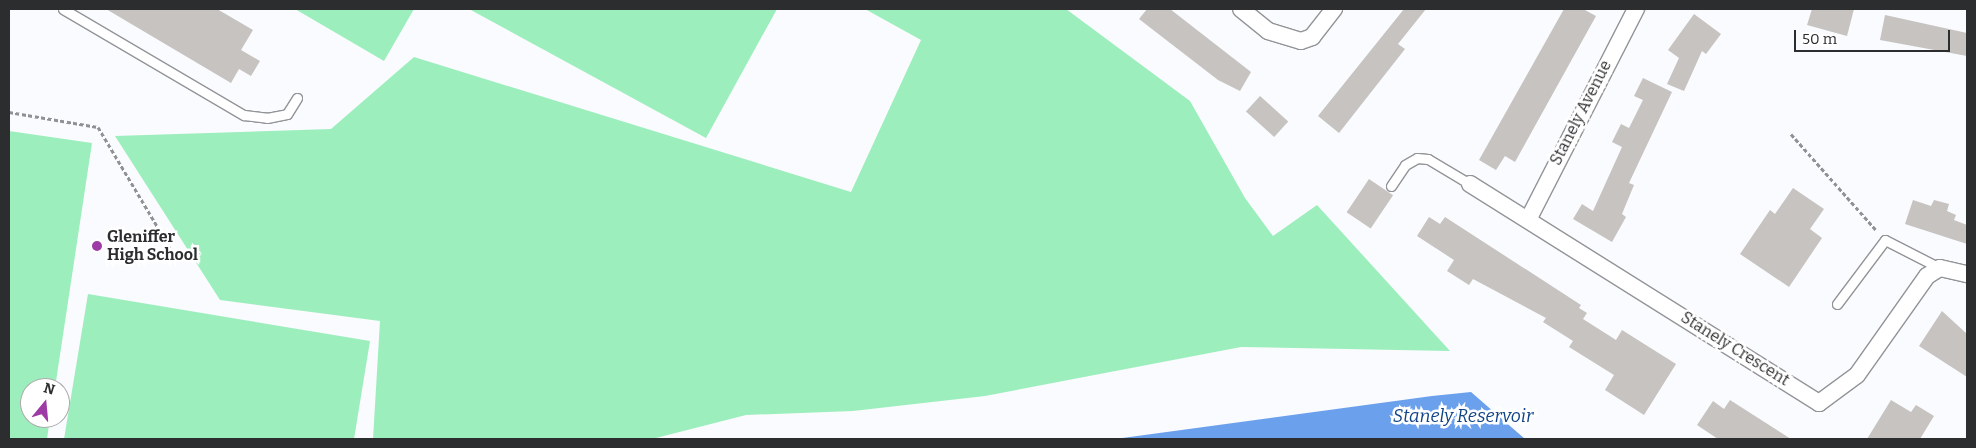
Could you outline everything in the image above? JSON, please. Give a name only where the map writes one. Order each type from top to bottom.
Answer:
[{"type":"street","points":[[1241,9],[1268,31],[1301,41],[1312,37],[1334,9]]},
{"type":"street","name":"Stanely Avenue","points":[[1529,218],[1636,9]]},
{"type":"street","name":"Stanely Crescent","points":[[1470,184],[1529,218],[1819,402],[1857,375],[1927,276],[1940,268]]},
{"type":"street","points":[[1940,268],[1967,274]]},
{"type":"lane","points":[[63,9],[244,115],[267,118],[287,114],[297,98]]},
{"type":"lane","points":[[1392,186],[1405,165],[1417,158],[1428,159],[1470,184]]},
{"type":"lane","points":[[1837,304],[1885,240],[1940,268]]},
{"type":"path","points":[[9,112],[98,127],[178,261]]},
{"type":"path","points":[[1791,134],[1885,240]]},
{"type":"green space","points":[[295,9],[414,9],[384,61]]},
{"type":"green space","points":[[469,9],[777,9],[706,138]]},
{"type":"green space","points":[[865,9],[1066,9],[1190,101],[1245,198],[1273,236],[1317,205],[1450,351],[1241,347],[985,396],[853,411],[746,415],[652,439],[373,439],[380,321],[220,300],[115,136],[331,129],[414,57],[851,192],[921,40]]},
{"type":"green space","points":[[9,131],[92,143],[57,378],[20,378],[20,428],[49,428],[47,439],[9,439]]},
{"type":"green space","points":[[88,294],[370,341],[354,439],[64,439],[66,428],[70,428],[70,403]]},
{"type":"water","name":"Stanely Reservoir","points":[[1471,392],[1525,439],[1115,439],[1432,396]]},
{"type":"building","points":[[106,9],[217,9],[253,30],[241,50],[260,61],[251,76],[239,69],[231,83]]},
{"type":"building","points":[[1147,9],[1170,9],[1251,72],[1240,91],[1218,80],[1139,19]]},
{"type":"building","points":[[1404,9],[1426,9],[1398,44],[1405,49],[1339,133],[1318,116]]},
{"type":"building","points":[[1564,9],[1583,9],[1596,16],[1515,162],[1505,156],[1496,170],[1479,160]]},
{"type":"building","points":[[1812,9],[1854,9],[1847,36],[1807,25]]},
{"type":"building","points":[[1694,14],[1721,34],[1706,54],[1702,51],[1684,91],[1667,84],[1679,58],[1668,50]]},
{"type":"building","points":[[1885,15],[1967,33],[1967,56],[1880,40]]},
{"type":"building","points":[[1643,78],[1672,92],[1629,183],[1634,185],[1622,214],[1626,217],[1612,242],[1573,219],[1582,204],[1593,211],[1622,147],[1612,142],[1621,124],[1629,128],[1643,100],[1634,96]]},
{"type":"building","points":[[1260,96],[1288,121],[1274,137],[1246,112]]},
{"type":"building","points":[[1369,179],[1393,195],[1371,228],[1347,212]]},
{"type":"building","points":[[1793,188],[1824,209],[1810,229],[1822,238],[1789,287],[1740,254],[1770,210],[1775,214]]},
{"type":"building","points":[[1913,200],[1931,206],[1934,200],[1949,204],[1947,211],[1956,215],[1954,220],[1967,225],[1967,244],[1905,224]]},
{"type":"building","points":[[1429,217],[1440,224],[1445,217],[1581,305],[1579,308],[1587,313],[1583,319],[1616,340],[1622,330],[1676,364],[1644,415],[1605,390],[1614,375],[1569,347],[1573,341],[1543,322],[1546,318],[1473,279],[1469,285],[1447,271],[1454,260],[1417,236]]},
{"type":"building","points":[[1942,311],[1967,334],[1967,377],[1919,346]]},
{"type":"building","points":[[1730,400],[1791,439],[1718,439],[1697,425],[1713,401],[1724,409]]},
{"type":"building","points":[[1891,400],[1911,412],[1916,405],[1934,416],[1920,439],[1867,439]]},
{"type":"place","name":"Gleniffer High School","points":[[97,246]]}]
